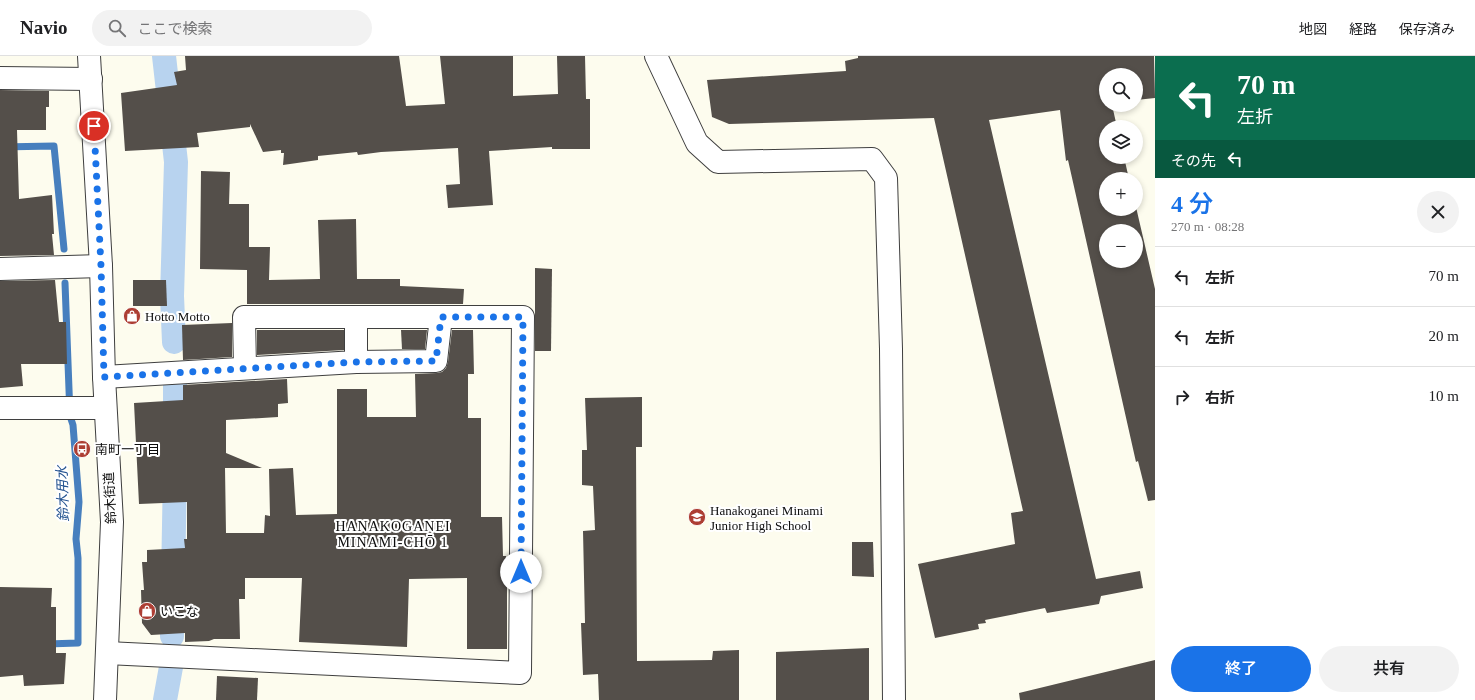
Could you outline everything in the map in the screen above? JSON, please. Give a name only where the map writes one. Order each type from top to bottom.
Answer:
[{"type":"street","name":"鈴木街道","points":[[89,56],[101,266],[105,408],[112,525],[105,700]]},
{"type":"street","points":[[656,56],[697,143],[718,162],[872,159],[886,178],[891,349],[894,700]]},
{"type":"street","points":[[0,78],[91,79]]},
{"type":"street","points":[[0,270],[101,266]]},
{"type":"street","points":[[107,654],[520,673],[523,317],[244,317],[245,368]]},
{"type":"street","points":[[356,317],[356,362]]},
{"type":"street","points":[[104,377],[356,362],[436,361],[441,317]]},
{"type":"street","points":[[0,408],[105,408]]},
{"type":"building","points":[[185,56],[399,56],[406,106],[445,104],[440,56],[513,56],[513,96],[558,94],[557,56],[585,56],[586,99],[590,99],[590,149],[552,149],[552,147],[489,151],[493,205],[448,208],[446,185],[460,184],[458,148],[381,152],[358,155],[357,152],[318,156],[318,160],[283,165],[284,153],[281,153],[281,150],[263,152],[250,124],[250,127],[197,133],[199,147],[125,151],[121,93],[177,85],[174,72],[186,70]]},
{"type":"building","points":[[858,56],[1154,56],[1155,98],[1143,99],[1143,68],[1099,68],[1099,112],[1114,112],[1115,120],[1099,120],[1099,164],[1126,164],[1127,172],[1099,172],[1099,216],[1138,216],[1140,224],[1099,224],[1099,268],[1143,268],[1143,237],[1155,289],[1155,500],[1148,501],[1138,461],[1136,462],[1068,160],[1066,161],[1060,110],[989,120],[1096,579],[1140,571],[1143,588],[1101,596],[1099,604],[1047,613],[1045,608],[985,620],[986,623],[978,624],[979,629],[935,638],[918,564],[1015,544],[1011,513],[1023,511],[934,118],[729,124],[712,117],[707,80],[846,71],[845,61],[858,58]]},
{"type":"building","points":[[0,90],[49,91],[49,107],[46,107],[46,130],[17,130],[19,199],[52,195],[54,234],[52,234],[54,255],[0,256]]},
{"type":"building","points":[[201,171],[230,172],[229,204],[249,204],[249,247],[270,247],[269,280],[320,279],[318,220],[356,219],[357,279],[400,279],[400,286],[464,289],[463,304],[247,304],[247,270],[200,269]]},
{"type":"building","points":[[535,268],[552,269],[551,351],[535,351]]},
{"type":"building","points":[[55,280],[59,322],[66,322],[67,364],[21,364],[23,386],[0,388],[0,281]]},
{"type":"building","points":[[133,280],[166,280],[167,306],[133,306]]},
{"type":"building","points":[[232,323],[232,357],[183,360],[182,325]]},
{"type":"building","points":[[257,330],[344,330],[344,350],[257,355]]},
{"type":"building","points":[[401,330],[427,330],[425,349],[402,349]]},
{"type":"building","points":[[452,330],[473,330],[474,374],[468,374],[468,418],[481,418],[481,517],[502,517],[503,556],[506,556],[505,584],[507,584],[507,649],[467,649],[467,578],[409,579],[407,647],[299,642],[302,578],[245,578],[245,599],[239,599],[240,639],[214,639],[209,641],[185,642],[185,633],[151,635],[142,623],[141,590],[144,590],[142,562],[147,562],[147,550],[185,548],[184,539],[187,539],[187,502],[139,504],[134,403],[183,400],[183,385],[287,379],[288,403],[278,404],[278,417],[226,420],[226,453],[262,468],[225,468],[226,533],[264,533],[265,515],[270,516],[269,469],[293,468],[296,515],[337,514],[337,389],[367,389],[367,417],[416,417],[415,374],[437,373],[442,372],[446,368]]},
{"type":"building","points":[[642,397],[642,447],[636,447],[637,661],[712,660],[713,651],[739,650],[739,700],[599,700],[598,674],[583,675],[581,623],[585,623],[583,531],[595,530],[593,486],[582,485],[582,450],[587,450],[585,398]]},
{"type":"building","points":[[852,542],[873,542],[874,577],[852,576]]},
{"type":"building","points":[[0,587],[52,588],[51,607],[56,607],[56,653],[66,653],[64,684],[24,686],[23,675],[0,677]]},
{"type":"building","points":[[869,648],[869,700],[776,700],[776,652]]},
{"type":"building","points":[[1155,660],[1155,700],[1020,700],[1019,693]]},
{"type":"building","points":[[217,676],[258,678],[257,700],[216,700]]},
{"type":"waterway","points":[[164,56],[176,162],[172,296],[174,342]]},
{"type":"waterway","name":"鈴木用水","points":[[0,147],[54,146],[64,249]]},
{"type":"waterway","name":"鈴木用水","points":[[47,644],[78,643],[78,558],[76,539],[79,502],[73,425],[70,416],[65,283]]},
{"type":"waterway","points":[[175,384],[175,433]]},
{"type":"waterway","points":[[172,636],[175,470]]},
{"type":"waterway","points":[[165,700],[171,667]]},
{"type":"place","name":"Hotto Motto","points":[[132,316]]},
{"type":"place","name":"南町一丁目","points":[[82,449]]},
{"type":"place","name":"Hanakoganei Minami Junior High School","points":[[697,517]]},
{"type":"place","name":"いこな","points":[[147,611]]},
{"type":"district","name":"HANAKOGANEI MINAMI-CHŌ 1","points":[[393,534]]},
{"type":"route","points":[[94,126],[101,266],[104,377],[272,366],[356,362],[436,361],[441,317],[523,317],[521,572]]}]
